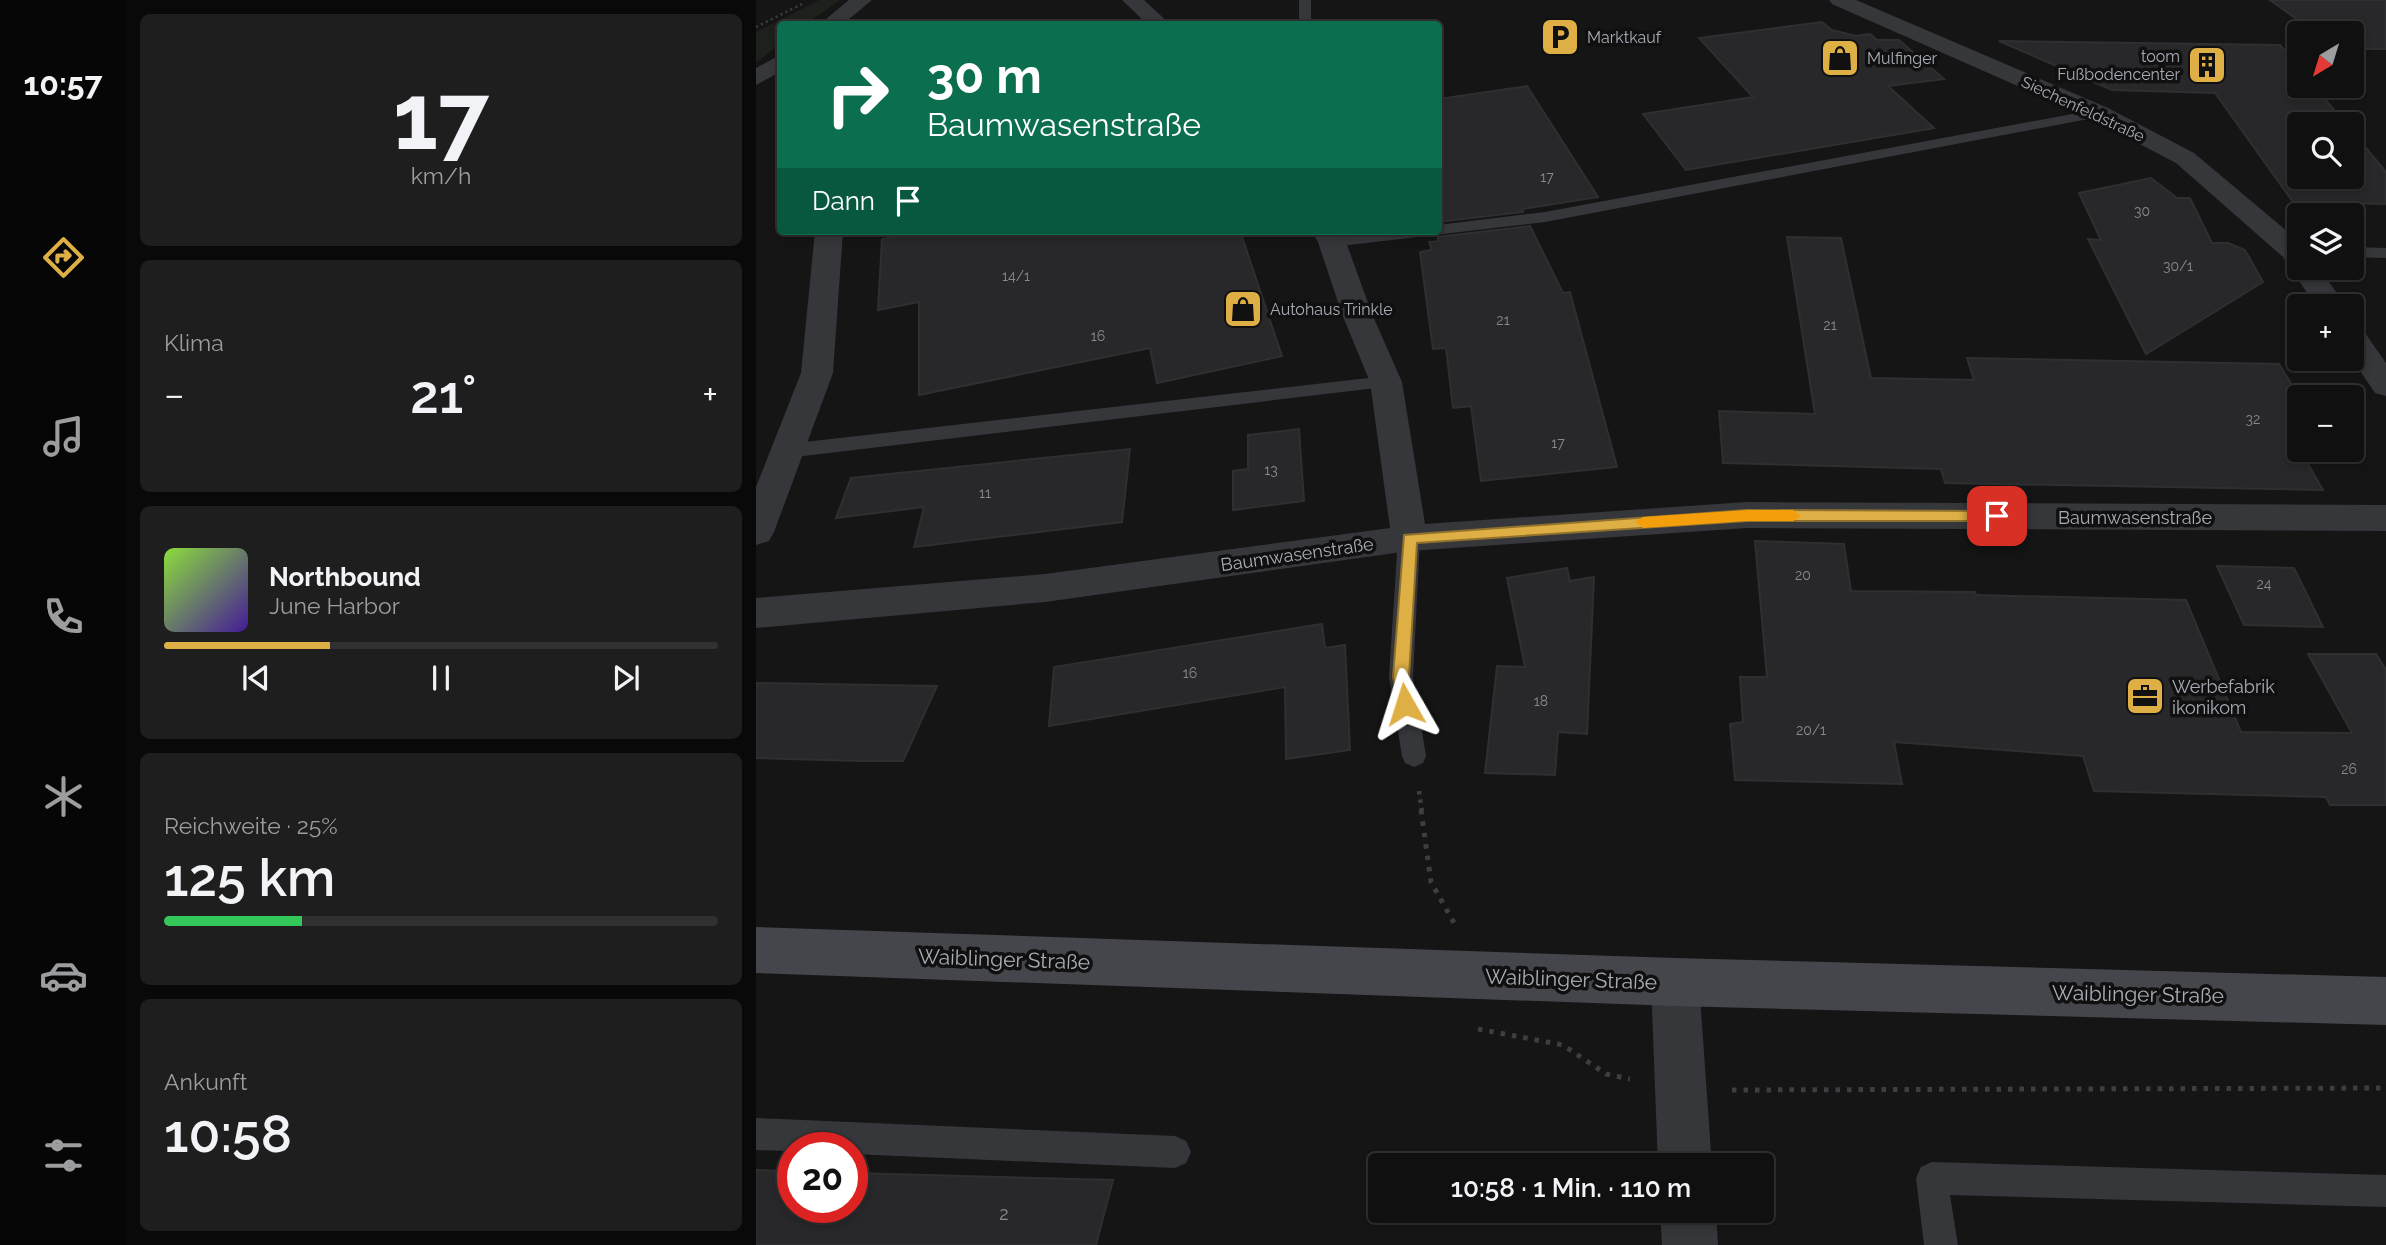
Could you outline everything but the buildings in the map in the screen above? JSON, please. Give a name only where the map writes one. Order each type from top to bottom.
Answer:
[{"type":"main road","name":"Waiblinger Straße","points":[[756,950],[1483,976],[2386,1001]]},
{"type":"street","points":[[834,21],[862,0]]},
{"type":"street","points":[[1132,0],[1156,21]]},
{"type":"street","name":"Siechenfeldstraße","points":[[1839,0],[2099,113],[2185,158],[2287,247]]},
{"type":"street","points":[[756,78],[777,66]]},
{"type":"street","points":[[756,533],[817,373],[829,235]]},
{"type":"street","points":[[1329,236],[1357,314],[1386,382],[1409,538]]},
{"type":"street","points":[[2364,354],[2386,386]]},
{"type":"street","name":"Baumwasenstraße","points":[[756,613],[1045,588],[1409,538],[1747,515],[2386,518]]},
{"type":"street","points":[[1675,982],[1684,1153]]},
{"type":"street","points":[[1689,1223],[1690,1245]]},
{"type":"lane","points":[[1305,0],[1305,21]]},
{"type":"lane","points":[[1442,230],[1545,217],[2099,113]]},
{"type":"lane","points":[[1329,236],[1348,235]]},
{"type":"lane","points":[[2364,252],[2386,253]]},
{"type":"lane","points":[[787,451],[1386,382]]},
{"type":"lane","points":[[1409,538],[1401,677],[1414,756]]},
{"type":"lane","points":[[756,1133],[1175,1152]]},
{"type":"lane","points":[[1941,1245],[1932,1178],[2386,1191]]},
{"type":"path","points":[[756,27],[808,1]]},
{"type":"path","points":[[1414,756],[1431,882],[1483,976],[1478,1028],[1563,1045],[1606,1074],[1680,1089],[2386,1088]]},
{"type":"shaded area","points":[[819,0],[840,0],[810,21],[778,21]]},
{"type":"shaded area","points":[[777,21],[777,46],[756,63],[756,32]]},
{"type":"slow traffic","points":[[1643,522],[1747,515],[1793,516]]},
{"type":"place","name":"Marktkauf","points":[[1560,37]]},
{"type":"place","name":"Mulfinger","points":[[1840,58]]},
{"type":"place","name":"toom Fußbodencenter","points":[[2207,65]]},
{"type":"place","name":"Autohaus Trinkle","points":[[1243,309]]},
{"type":"place","name":"Werbefabrik ikonikom","points":[[2145,696]]},
{"type":"route","points":[[1405,704],[1401,677],[1409,538],[1747,515],[1997,516]]}]
